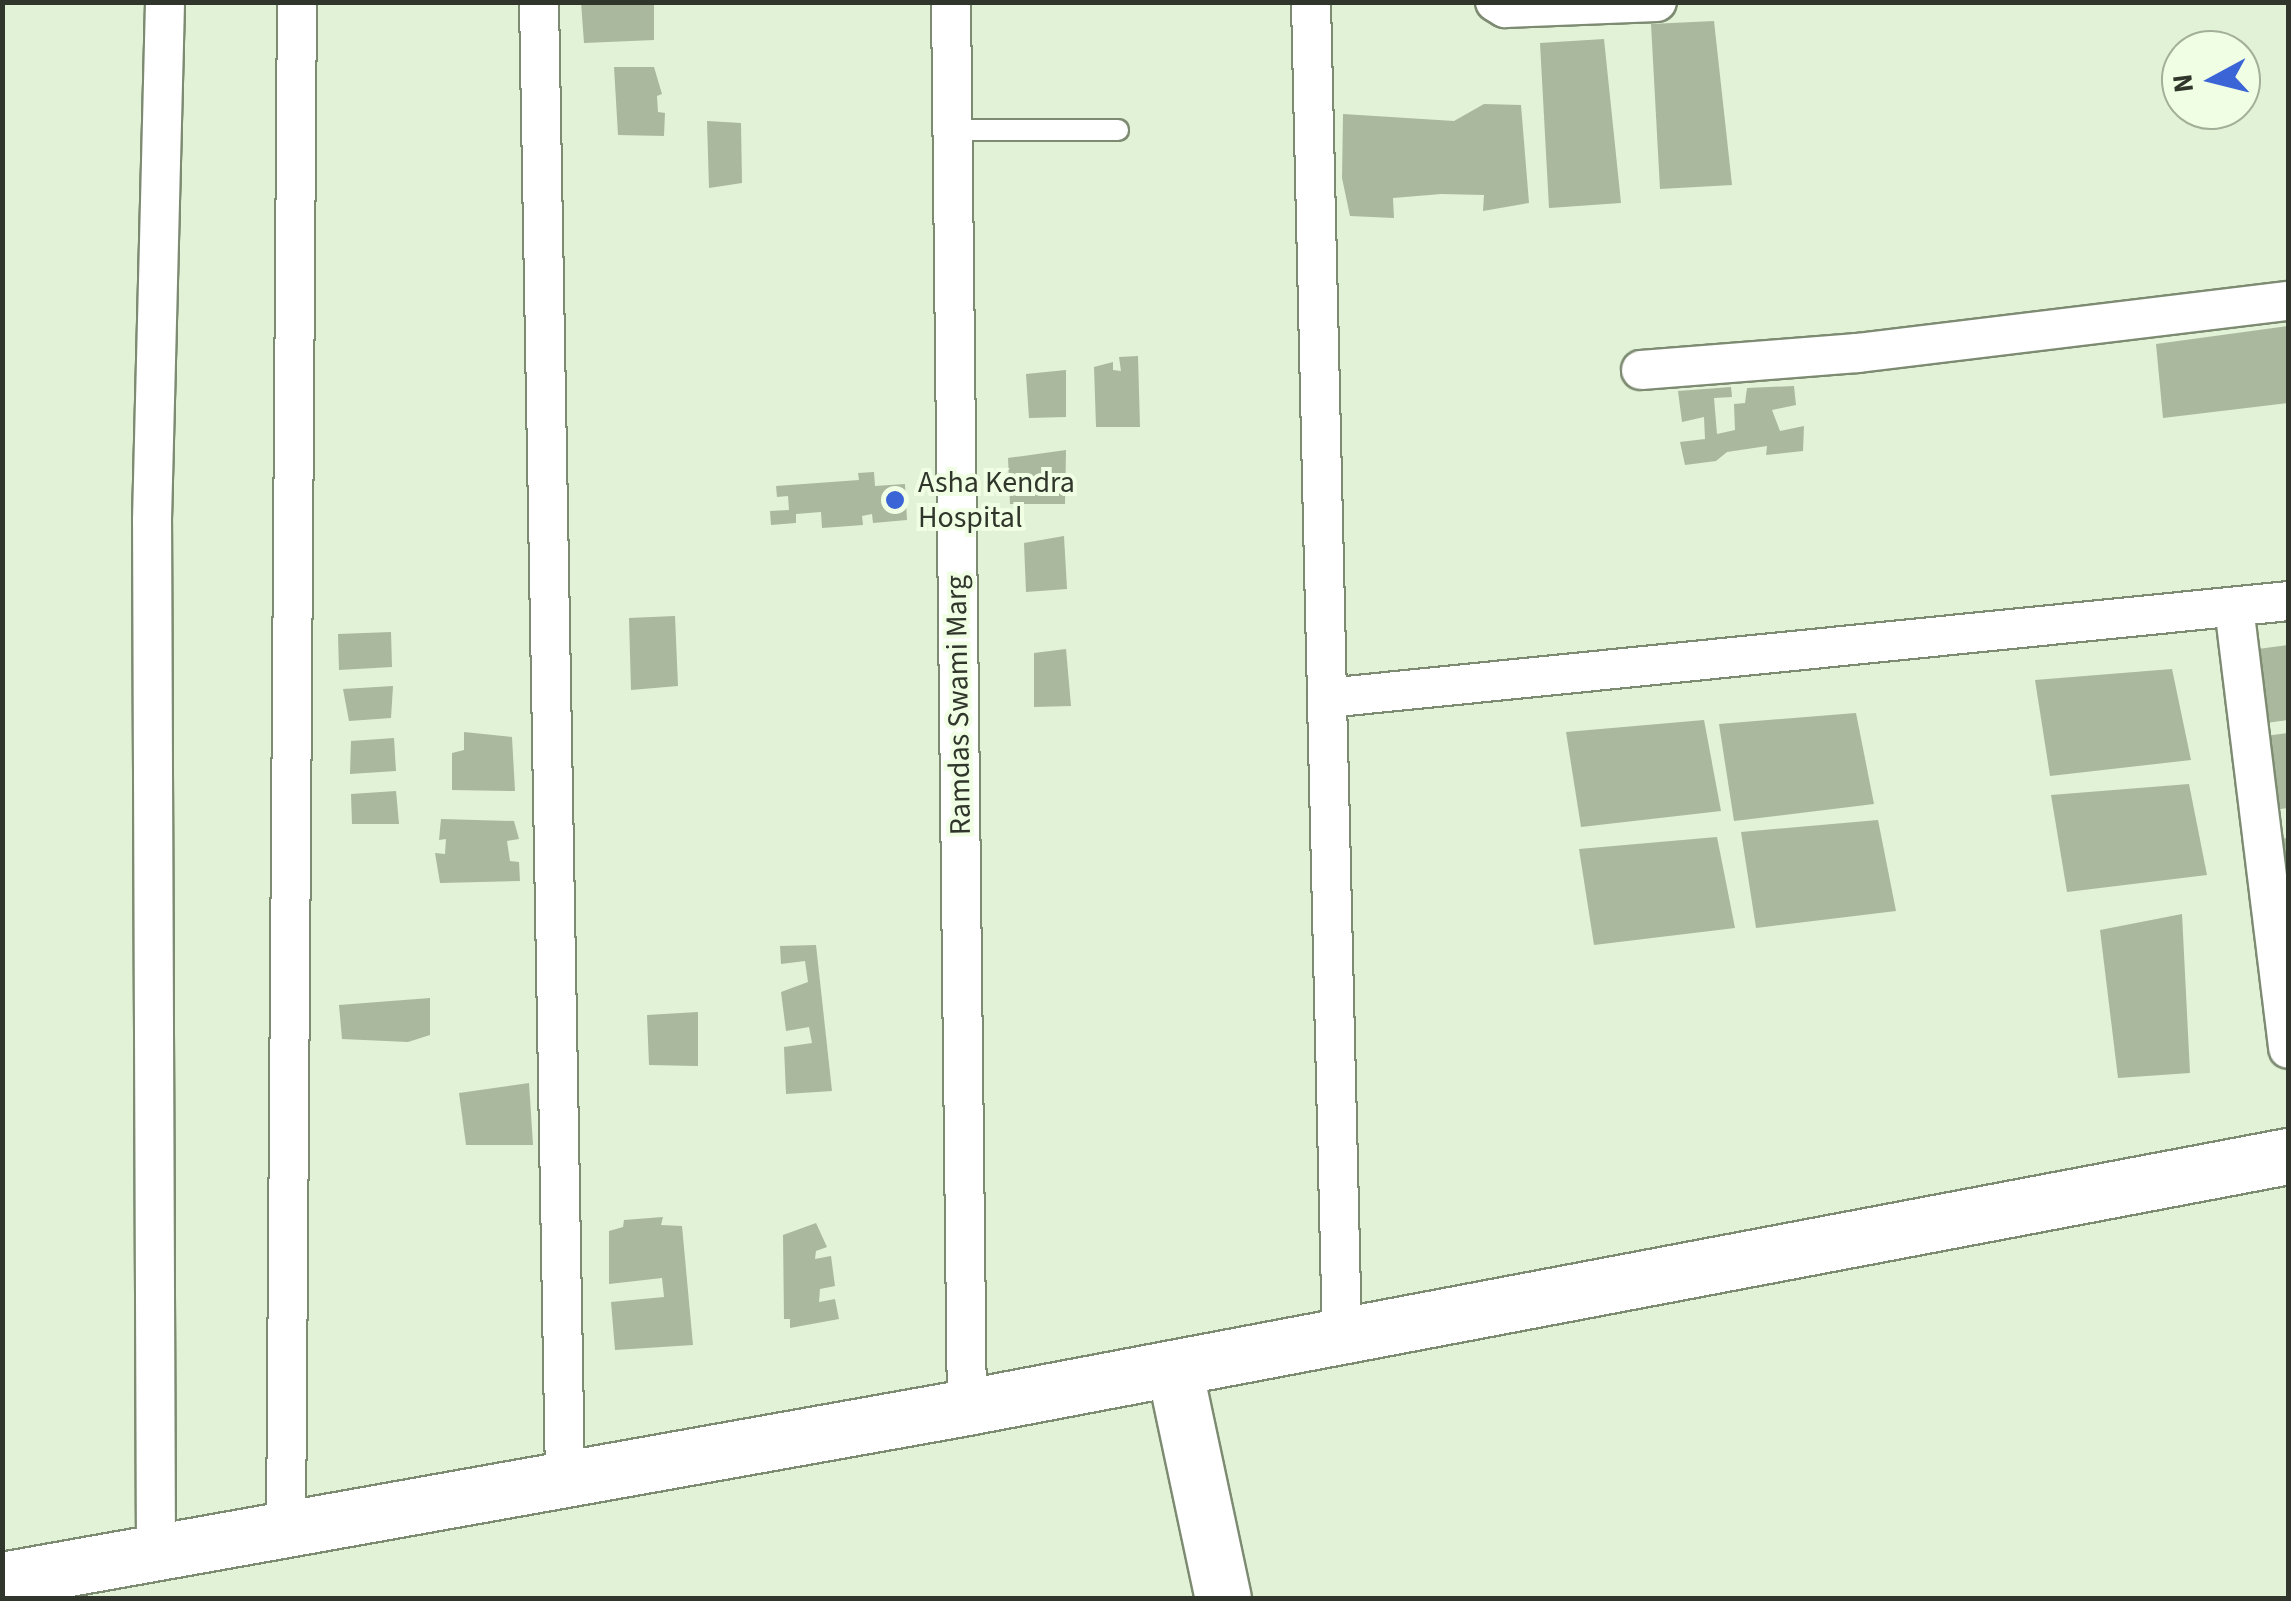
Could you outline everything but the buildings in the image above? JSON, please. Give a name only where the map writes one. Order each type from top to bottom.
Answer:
[{"type":"main road","points":[[2,1580],[967,1408],[2288,1156]]},
{"type":"main road","points":[[1174,1368],[1223,1598]]},
{"type":"street","points":[[156,1553],[152,520],[165,2]]},
{"type":"street","points":[[286,1530],[297,2]]},
{"type":"street","points":[[539,2],[564,1480]]},
{"type":"street","name":"Ramdas Swami Marg","points":[[951,2],[967,1408]]},
{"type":"street","points":[[1311,2],[1342,1336]]},
{"type":"street","points":[[1496,2],[1506,8],[1657,2]]},
{"type":"street","points":[[1641,370],[1857,353],[2288,301]]},
{"type":"street","points":[[1327,698],[2288,601]]},
{"type":"street","points":[[2234,606],[2288,1050]]},
{"type":"lane","points":[[952,130],[1118,130]]},
{"type":"place","name":"Asha Kendra Hospital","points":[[895,500]]}]
